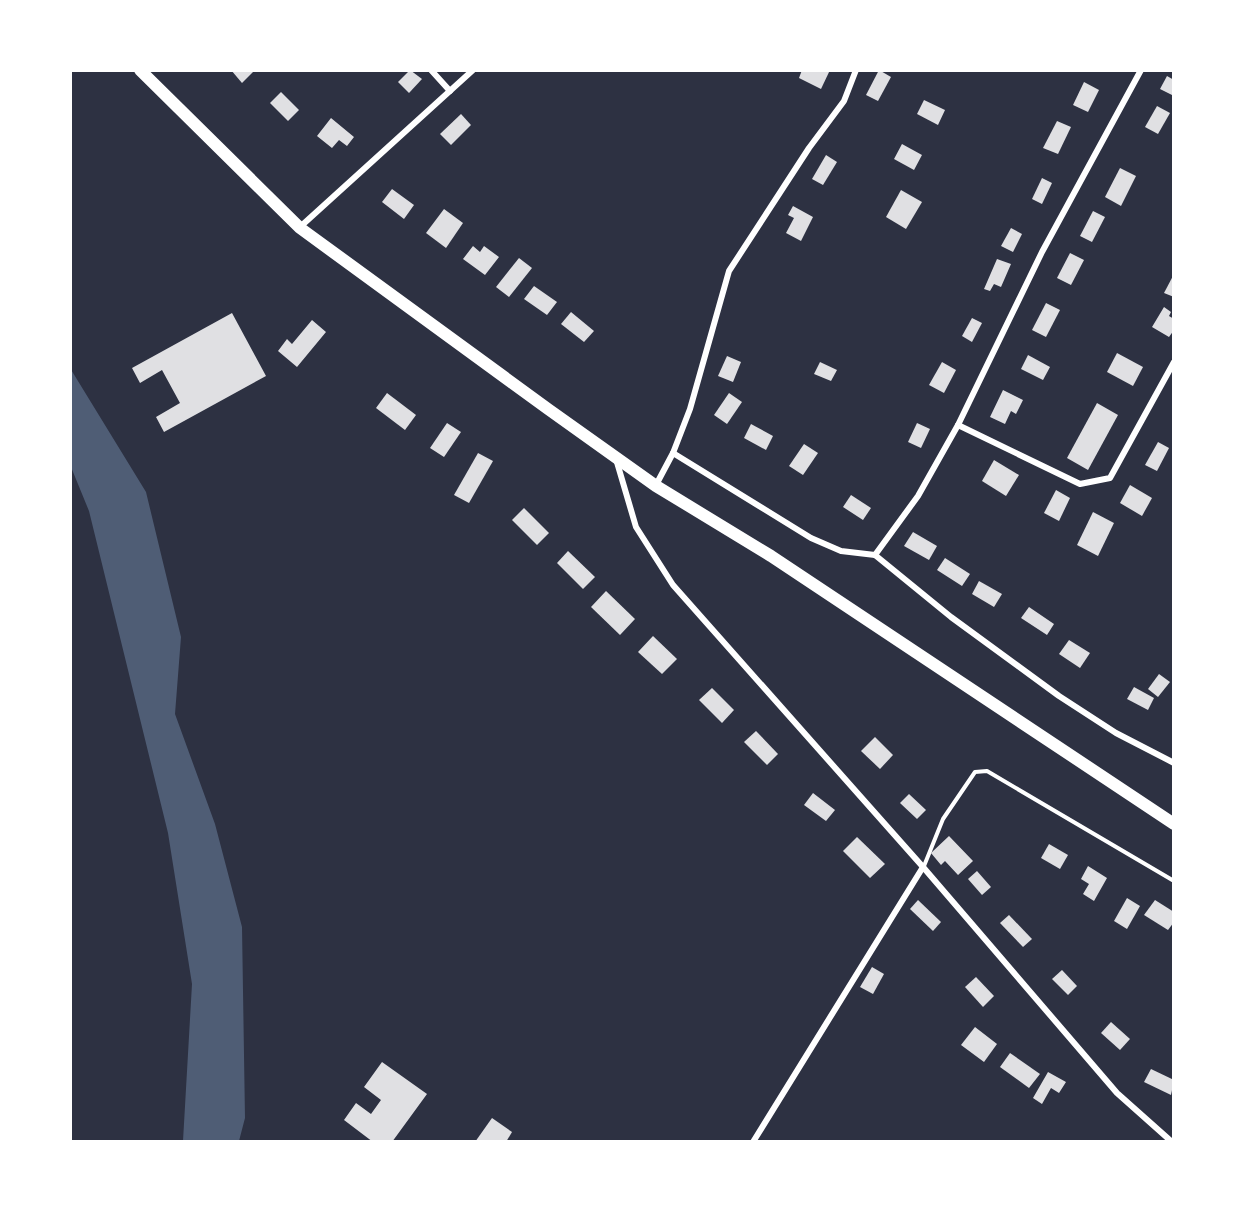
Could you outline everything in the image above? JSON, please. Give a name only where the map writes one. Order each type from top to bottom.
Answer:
[{"type":"main road","points":[[140,70],[300,228],[656,486],[771,556],[1173,824]]},
{"type":"street","points":[[431,70],[450,91]]},
{"type":"street","points":[[300,228],[473,70]]},
{"type":"street","points":[[656,486],[673,453],[690,409],[729,272],[809,148],[844,101],[856,70]]},
{"type":"street","points":[[875,555],[918,496],[958,425],[1042,252],[1141,70]]},
{"type":"street","points":[[958,425],[1080,484],[1110,478],[1173,362]]},
{"type":"street","points":[[673,453],[811,538],[841,551],[875,555],[951,617],[1059,696],[1116,733],[1173,763]]},
{"type":"street","points":[[615,455],[636,527],[673,585],[923,867],[1117,1093],[1172,1142]]},
{"type":"street","points":[[753,1142],[923,867]]},
{"type":"lane","points":[[923,867],[943,819],[975,772],[987,771],[1173,881]]},
{"type":"water","points":[[70,368],[146,492],[181,637],[175,714],[215,824],[242,927],[245,1118],[239,1141],[183,1141],[192,984],[168,833],[89,511],[71,467]]},
{"type":"building","points":[[231,70],[255,70],[242,83]]},
{"type":"building","points":[[410,70],[422,79],[409,93],[398,82]]},
{"type":"building","points":[[802,70],[830,70],[821,89],[799,78]]},
{"type":"building","points":[[879,70],[891,77],[878,101],[866,95]]},
{"type":"building","points":[[1167,76],[1174,80],[1174,96],[1160,89]]},
{"type":"building","points":[[1084,82],[1099,90],[1088,112],[1073,105]]},
{"type":"building","points":[[281,92],[299,110],[288,121],[270,103]]},
{"type":"building","points":[[924,100],[945,110],[938,125],[917,114]]},
{"type":"building","points":[[1157,106],[1170,113],[1158,134],[1145,127]]},
{"type":"building","points":[[461,114],[471,125],[451,145],[440,134]]},
{"type":"building","points":[[331,118],[354,137],[347,146],[339,140],[332,148],[317,136]]},
{"type":"building","points":[[1057,121],[1071,127],[1058,154],[1043,148]]},
{"type":"building","points":[[902,144],[922,155],[914,170],[894,159]]},
{"type":"building","points":[[826,155],[837,162],[823,185],[812,179]]},
{"type":"building","points":[[1120,168],[1136,176],[1121,206],[1105,197]]},
{"type":"building","points":[[1042,178],[1052,183],[1042,204],[1032,199]]},
{"type":"building","points":[[392,189],[414,205],[404,219],[382,202]]},
{"type":"building","points":[[901,190],[922,202],[906,229],[886,217]]},
{"type":"building","points":[[793,206],[813,217],[801,241],[786,233],[794,218],[788,215]]},
{"type":"building","points":[[444,209],[463,223],[446,248],[426,233]]},
{"type":"building","points":[[1093,211],[1105,217],[1092,242],[1080,236]]},
{"type":"building","points":[[1011,228],[1022,234],[1013,252],[1001,246]]},
{"type":"building","points":[[473,246],[480,252],[484,246],[499,257],[485,275],[463,259]]},
{"type":"building","points":[[1070,253],[1084,260],[1071,285],[1057,278]]},
{"type":"building","points":[[519,258],[532,268],[509,297],[496,287]]},
{"type":"building","points":[[997,259],[1011,264],[1001,287],[994,284],[990,291],[984,289]]},
{"type":"building","points":[[1174,274],[1174,297],[1164,293]]},
{"type":"building","points":[[534,286],[557,302],[547,315],[524,299]]},
{"type":"building","points":[[1046,303],[1060,310],[1046,337],[1032,330]]},
{"type":"building","points":[[1164,307],[1171,312],[1169,316],[1174,319],[1174,330],[1169,337],[1152,327]]},
{"type":"building","points":[[571,312],[594,331],[584,342],[561,324]]},
{"type":"building","points":[[232,313],[266,376],[164,432],[156,417],[180,403],[162,370],[140,383],[132,368]]},
{"type":"building","points":[[972,318],[982,323],[972,342],[962,336]]},
{"type":"building","points":[[312,320],[326,332],[297,367],[278,351],[287,339],[292,344]]},
{"type":"building","points":[[1117,353],[1143,367],[1133,386],[1107,372]]},
{"type":"building","points":[[1028,355],[1050,367],[1043,380],[1021,369]]},
{"type":"building","points":[[727,356],[741,362],[733,382],[718,376]]},
{"type":"building","points":[[820,362],[837,370],[831,381],[814,374]]},
{"type":"building","points":[[942,362],[956,370],[944,393],[929,385]]},
{"type":"building","points":[[1003,390],[1023,400],[1016,414],[1011,411],[1005,424],[990,417]]},
{"type":"building","points":[[387,393],[416,415],[405,430],[376,408]]},
{"type":"building","points":[[729,393],[742,402],[727,424],[714,415]]},
{"type":"building","points":[[1097,403],[1118,415],[1088,470],[1067,458]]},
{"type":"building","points":[[447,423],[461,432],[444,457],[430,448]]},
{"type":"building","points":[[917,423],[930,429],[921,448],[908,442]]},
{"type":"building","points":[[751,424],[773,436],[766,450],[744,438]]},
{"type":"building","points":[[1158,442],[1169,448],[1157,471],[1145,465]]},
{"type":"building","points":[[804,444],[818,453],[803,475],[789,466]]},
{"type":"building","points":[[478,453],[493,461],[469,503],[454,495]]},
{"type":"building","points":[[994,460],[1019,475],[1006,496],[982,481]]},
{"type":"building","points":[[1130,485],[1152,498],[1142,516],[1120,503]]},
{"type":"building","points":[[1056,490],[1070,498],[1059,521],[1044,513]]},
{"type":"building","points":[[851,495],[871,508],[863,520],[843,507]]},
{"type":"building","points":[[524,508],[549,533],[537,545],[512,520]]},
{"type":"building","points":[[1093,512],[1114,523],[1098,556],[1077,545]]},
{"type":"building","points":[[913,532],[937,546],[929,560],[904,546]]},
{"type":"building","points":[[568,551],[595,577],[583,589],[557,563]]},
{"type":"building","points":[[945,558],[970,574],[962,586],[937,570]]},
{"type":"building","points":[[979,581],[1002,594],[994,607],[972,594]]},
{"type":"building","points":[[606,591],[635,619],[620,635],[591,607]]},
{"type":"building","points":[[1029,607],[1054,624],[1047,635],[1021,618]]},
{"type":"building","points":[[653,636],[677,659],[662,674],[638,652]]},
{"type":"building","points":[[1069,640],[1090,653],[1080,668],[1059,654]]},
{"type":"building","points":[[1159,674],[1170,682],[1158,697],[1148,689]]},
{"type":"building","points":[[1134,687],[1154,698],[1148,710],[1127,699]]},
{"type":"building","points":[[712,688],[734,710],[722,723],[699,700]]},
{"type":"building","points":[[756,731],[778,754],[767,765],[744,742]]},
{"type":"building","points":[[875,737],[893,755],[880,769],[861,751]]},
{"type":"building","points":[[813,793],[835,810],[826,821],[804,805]]},
{"type":"building","points":[[909,794],[926,810],[917,819],[900,803]]},
{"type":"building","points":[[949,836],[973,861],[958,875],[945,861],[941,865],[931,853]]},
{"type":"building","points":[[857,837],[885,864],[870,878],[843,851]]},
{"type":"building","points":[[1049,844],[1068,855],[1060,869],[1041,858]]},
{"type":"building","points":[[1088,866],[1107,878],[1094,901],[1083,894],[1089,884],[1081,879]]},
{"type":"building","points":[[977,871],[991,887],[982,895],[968,879]]},
{"type":"building","points":[[1127,898],[1140,906],[1127,929],[1114,921]]},
{"type":"building","points":[[918,900],[941,922],[933,931],[910,909]]},
{"type":"building","points":[[1155,900],[1174,912],[1174,922],[1168,930],[1144,915]]},
{"type":"building","points":[[1009,915],[1032,939],[1023,947],[1000,923]]},
{"type":"building","points":[[872,967],[884,974],[873,994],[860,987]]},
{"type":"building","points":[[1062,970],[1077,986],[1068,995],[1052,979]]},
{"type":"building","points":[[976,977],[994,996],[983,1007],[965,987]]},
{"type":"building","points":[[1111,1022],[1130,1039],[1120,1050],[1101,1033]]},
{"type":"building","points":[[975,1027],[997,1044],[984,1062],[961,1045]]},
{"type":"building","points":[[1010,1053],[1040,1074],[1029,1088],[1000,1067]]},
{"type":"building","points":[[382,1062],[427,1094],[392,1142],[373,1142],[344,1120],[356,1103],[371,1114],[381,1100],[364,1087]]},
{"type":"building","points":[[1151,1069],[1174,1080],[1171,1095],[1144,1082]]},
{"type":"building","points":[[1048,1072],[1066,1082],[1059,1093],[1051,1088],[1042,1104],[1033,1098]]},
{"type":"building","points":[[492,1118],[512,1132],[506,1142],[475,1142]]}]
